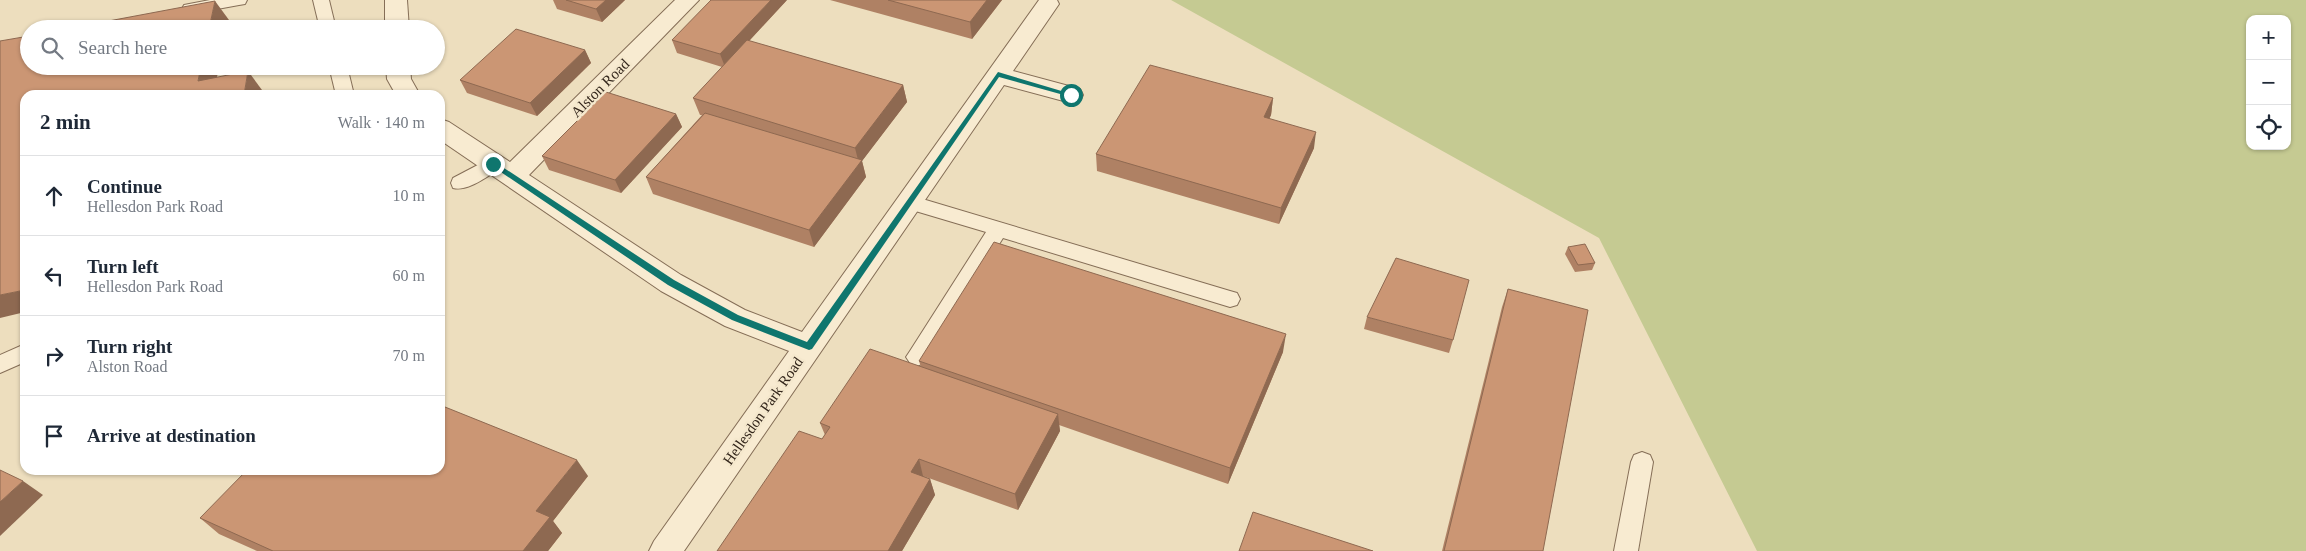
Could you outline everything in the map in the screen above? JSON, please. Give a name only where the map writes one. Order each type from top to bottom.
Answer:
[{"type":"street","points":[[396,0],[397,20]]},
{"type":"street","name":"Alston Road","points":[[502,170],[688,0]]},
{"type":"street","name":"Hellesdon Park Road","points":[[665,551],[1048,4]]},
{"type":"street","points":[[998,74],[1071,95]]},
{"type":"street","points":[[399,75],[405,90]]},
{"type":"street","points":[[445,134],[671,283],[735,318],[809,347]]},
{"type":"lane","points":[[173,13],[239,0]]},
{"type":"lane","points":[[321,0],[326,20]]},
{"type":"lane","points":[[340,75],[344,90]]},
{"type":"lane","points":[[460,183],[502,170]]},
{"type":"lane","points":[[909,202],[1230,299]]},
{"type":"lane","points":[[917,357],[998,229]]},
{"type":"lane","points":[[0,364],[20,355]]},
{"type":"lane","points":[[1626,551],[1642,462]]},
{"type":"green space","points":[[1171,0],[2306,0],[2306,551],[1757,551],[1599,238]]},
{"type":"building","points":[[566,0],[606,0],[596,9]]},
{"type":"building","points":[[711,0],[771,0],[720,54],[672,40]]},
{"type":"building","points":[[888,0],[987,0],[970,22]]},
{"type":"building","points":[[215,1],[211,20],[114,20]]},
{"type":"building","points":[[516,29],[585,50],[530,103],[460,80]]},
{"type":"building","points":[[20,38],[20,75],[199,75],[198,81],[228,75],[247,75],[245,90],[20,90],[20,291],[0,295],[0,41]]},
{"type":"building","points":[[747,40],[903,85],[855,148],[693,98]]},
{"type":"building","points":[[1150,65],[1273,98],[1264,117],[1316,132],[1281,208],[1096,154]]},
{"type":"building","points":[[606,92],[676,114],[615,180],[542,156]]},
{"type":"building","points":[[705,113],[862,160],[809,230],[646,177]]},
{"type":"building","points":[[994,242],[1286,334],[1230,468],[919,361]]},
{"type":"building","points":[[1585,244],[1595,263],[1578,265],[1568,247]]},
{"type":"building","points":[[1396,258],[1469,280],[1453,340],[1367,317]]},
{"type":"building","points":[[1508,289],[1588,310],[1543,551],[1444,551]]},
{"type":"building","points":[[870,349],[1058,414],[1015,494],[919,459],[911,472],[930,479],[888,551],[717,551],[799,431],[822,439],[830,427],[820,423]]},
{"type":"building","points":[[445,407],[577,460],[536,511],[550,517],[523,551],[273,551],[200,518],[242,475],[445,475]]},
{"type":"building","points":[[0,470],[23,481],[0,502]]},
{"type":"building","points":[[1253,512],[1373,551],[1239,551]]},
{"type":"route","points":[[493,164],[671,283],[735,318],[809,347],[998,74],[1071,95]]}]
